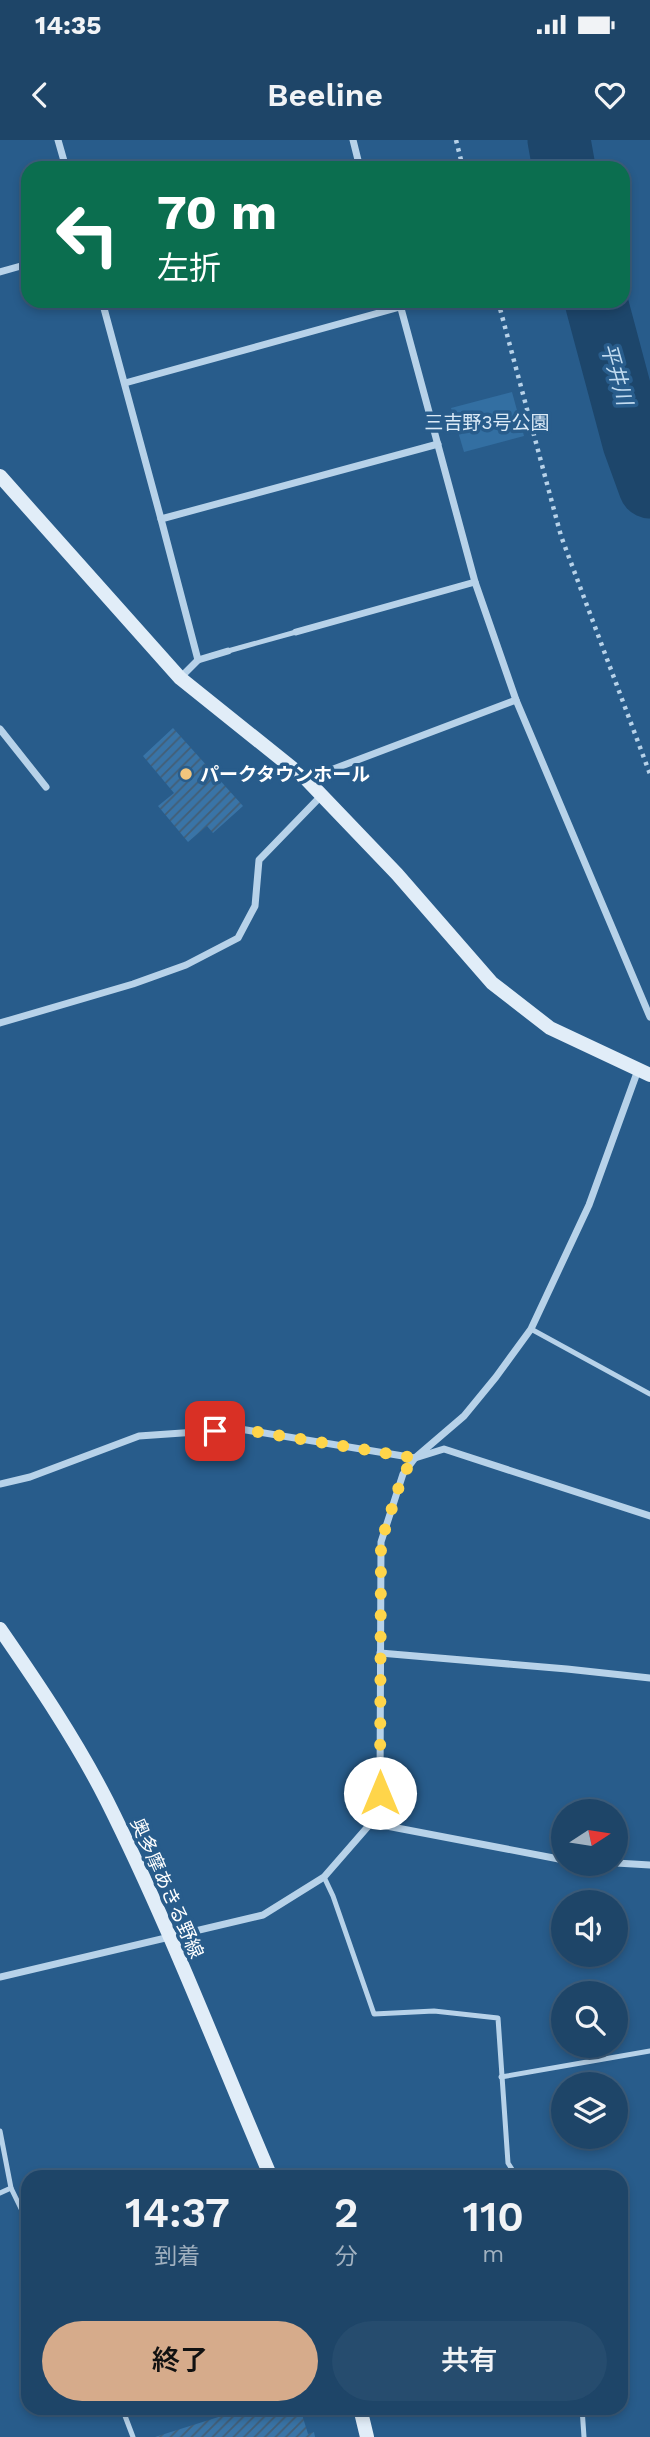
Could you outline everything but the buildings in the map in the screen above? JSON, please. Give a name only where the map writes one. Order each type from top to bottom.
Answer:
[{"type":"street","points":[[58,140],[64,161]]},
{"type":"street","points":[[353,140],[358,161]]},
{"type":"street","points":[[0,272],[21,266]]},
{"type":"street","points":[[104,308],[198,660]]},
{"type":"street","points":[[125,383],[385,308]]},
{"type":"street","points":[[400,308],[475,582],[516,700],[650,1017]]},
{"type":"street","points":[[161,519],[438,444]]},
{"type":"street","points":[[0,476],[180,678],[323,795],[397,874],[492,983],[551,1028],[644,1072],[589,1205],[531,1329],[464,1416],[415,1458],[403,1474],[381,1542],[380,1793],[371,1824],[324,1877],[263,1915],[0,1977]]},
{"type":"street","points":[[296,632],[475,582]]},
{"type":"street","points":[[180,678],[198,660],[228,651]]},
{"type":"street","points":[[306,779],[516,700]]},
{"type":"street","points":[[0,729],[46,787]]},
{"type":"street","points":[[0,1023],[133,984],[186,965],[238,938],[255,906],[259,860],[323,795]]},
{"type":"street","points":[[0,1484],[30,1477],[139,1436],[240,1429],[415,1458],[444,1449],[650,1516]]},
{"type":"street","name":"奥多摩あきる野線","points":[[0,1629],[58,1714],[106,1800],[169,1938],[268,2170]]},
{"type":"street","points":[[380,1653],[567,1668],[650,1678]]},
{"type":"street","points":[[371,1824],[551,1858]]},
{"type":"street","points":[[628,1864],[650,1865]]},
{"type":"street","points":[[362,2415],[368,2437]]},
{"type":"lane","points":[[228,651],[296,632]]},
{"type":"lane","points":[[531,1329],[650,1394]]},
{"type":"lane","points":[[324,1877],[374,2014],[434,2011],[498,2018],[508,2163],[512,2170]]},
{"type":"lane","points":[[501,2077],[650,2051]]},
{"type":"lane","points":[[0,2132],[11,2188],[21,2209]]},
{"type":"lane","points":[[0,2193],[11,2188]]},
{"type":"lane","points":[[125,2415],[133,2437]]},
{"type":"lane","points":[[582,2415],[584,2437]]},
{"type":"path","points":[[456,140],[461,161]]},
{"type":"path","points":[[500,308],[561,536],[650,774]]},
{"type":"green space","name":"三吉野3号公園","points":[[512,392],[524,436],[464,452],[451,408]]},
{"type":"waterway","name":"平井川","points":[[559,140],[563,161]]},
{"type":"waterway","name":"平井川","points":[[598,308],[634,443],[650,487]]},
{"type":"place","name":"パークタウンホール","points":[[186,774]]},
{"type":"route","points":[[215,1431],[240,1429],[415,1458],[403,1474],[381,1542],[380,1793]]}]
